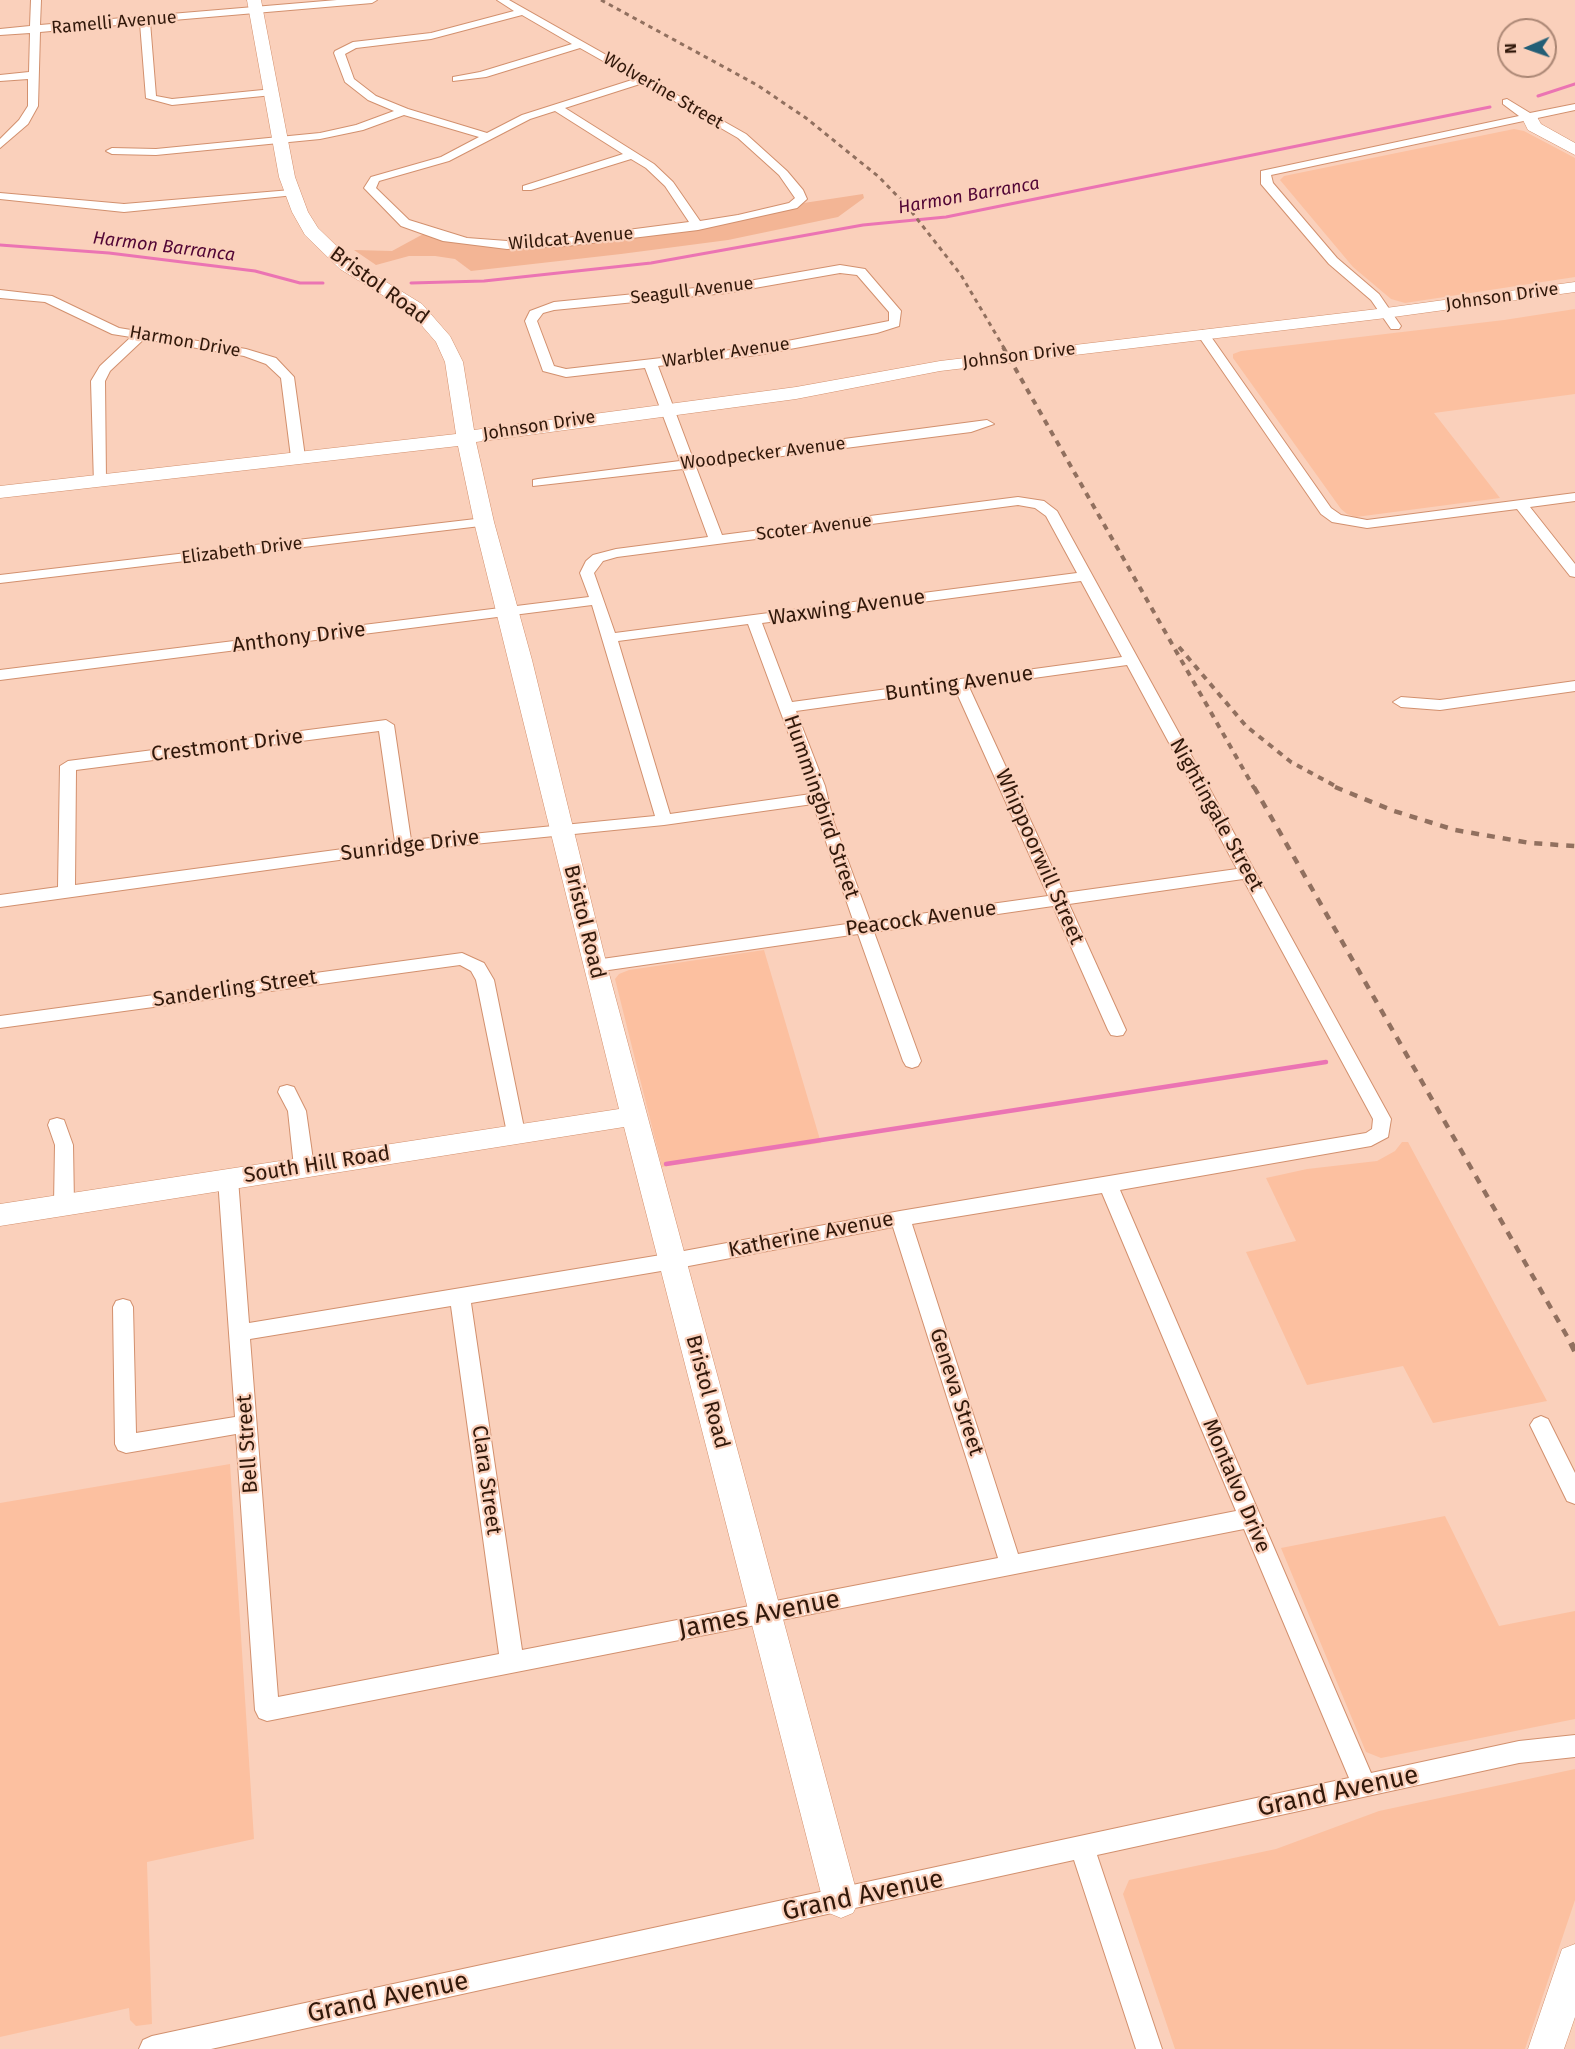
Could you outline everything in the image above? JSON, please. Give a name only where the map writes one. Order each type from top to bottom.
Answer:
[{"type":"street","points":[[1,143],[30,114],[35,75],[36,0]]},
{"type":"street","name":"Ramelli Avenue","points":[[0,32],[145,20],[255,6],[372,0]]},
{"type":"street","name":"Wolverine Street","points":[[502,0],[720,122],[760,151],[800,192],[801,199],[797,204]]},
{"type":"street","name":"Bristol Road","points":[[255,6],[291,193],[311,231],[346,265],[416,309],[444,340],[454,362],[466,439],[484,522],[521,660],[595,966],[841,1901]]},
{"type":"street","points":[[523,12],[447,33],[345,47],[339,56],[352,82],[372,98],[404,111],[490,136],[518,121],[644,79]]},
{"type":"street","points":[[145,20],[152,87],[150,96],[162,102],[273,92]]},
{"type":"street","points":[[457,78],[482,75],[582,44]]},
{"type":"street","points":[[0,78],[35,75]]},
{"type":"street","points":[[1508,102],[1530,118],[1575,138]]},
{"type":"street","points":[[1391,319],[1369,291],[1333,261],[1267,184],[1265,173],[1575,107]]},
{"type":"street","points":[[556,108],[634,153],[669,184],[698,226]]},
{"type":"street","points":[[112,151],[156,152],[282,140],[359,129],[404,111]]},
{"type":"street","points":[[1530,118],[1534,128],[1575,150]]},
{"type":"street","name":"Wildcat Avenue","points":[[490,136],[445,159],[375,179],[370,188],[405,223],[435,235],[467,242],[507,244],[566,242],[698,226],[797,204]]},
{"type":"street","points":[[527,188],[634,153]]},
{"type":"street","points":[[0,196],[124,208],[291,193]]},
{"type":"street","name":"Seagull Avenue","points":[[555,372],[548,368],[531,321],[534,314],[554,306],[726,289],[840,269],[861,272],[895,311],[895,322]]},
{"type":"street","name":"Johnson Drive","points":[[1391,319],[1575,287]]},
{"type":"street","name":"Harmon Drive","points":[[0,294],[48,298],[109,328],[255,354],[279,365],[287,377],[298,457]]},
{"type":"street","points":[[1546,306],[1575,294]]},
{"type":"street","name":"Johnson Drive","points":[[0,492],[466,439],[482,434],[596,418],[794,406],[987,372],[1208,340],[1391,319],[1546,306],[1575,301]]},
{"type":"street","name":"Warbler Avenue","points":[[555,372],[757,351],[878,329],[895,322]]},
{"type":"street","points":[[99,481],[98,381],[105,369],[141,335]]},
{"type":"street","points":[[1208,340],[1326,511],[1345,522],[1367,524],[1575,497]]},
{"type":"street","points":[[454,362],[466,381],[474,413],[487,422],[505,424],[596,418]]},
{"type":"street","points":[[650,363],[717,541]]},
{"type":"street","name":"Johnson Drive","points":[[466,439],[484,441],[669,414]]},
{"type":"street","name":"Woodpecker Avenue","points":[[538,483],[971,428],[987,424]]},
{"type":"street","name":"Scoter Avenue","points":[[598,600],[587,573],[591,564],[606,555],[1018,501],[1039,504]]},
{"type":"street","name":"Nightingale Street","points":[[1039,504],[1052,514],[1382,1119],[1381,1132]]},
{"type":"street","points":[[1520,504],[1575,573]]},
{"type":"street","name":"Elizabeth Drive","points":[[0,579],[484,522]]},
{"type":"street","name":"Waxwing Avenue","points":[[609,638],[754,621],[1085,576]]},
{"type":"street","points":[[598,600],[664,820]]},
{"type":"street","name":"Anthony Drive","points":[[0,675],[598,600]]},
{"type":"street","name":"Hummingbird Street","points":[[754,621],[820,798],[825,820],[912,1061]]},
{"type":"street","name":"Bunting Avenue","points":[[787,707],[1131,660]]},
{"type":"street","name":"Whippoorwill Street","points":[[961,685],[1117,1030]]},
{"type":"street","points":[[1401,702],[1440,705],[1575,686]]},
{"type":"street","name":"Crestmont Drive","points":[[66,891],[68,766],[386,726],[404,846]]},
{"type":"street","name":"Sunridge Drive","points":[[0,901],[404,846],[664,820],[820,798]]},
{"type":"street","name":"Peacock Avenue","points":[[595,966],[1247,873]]},
{"type":"street","name":"Sanderling Street","points":[[0,1022],[442,960],[470,961],[485,980],[516,1133]]},
{"type":"street","points":[[287,1092],[297,1111],[304,1167]]},
{"type":"street","name":"South Hill Road","points":[[0,1215],[634,1116]]},
{"type":"street","points":[[57,1125],[64,1145],[64,1204]]},
{"type":"street","name":"Katherine Avenue","points":[[240,1333],[460,1298],[900,1218],[1108,1185],[1371,1139],[1381,1132]]},
{"type":"street","name":"Bell Street","points":[[228,1179],[267,1710]]},
{"type":"street","name":"Montalvo Drive","points":[[1108,1185],[1365,1787]]},
{"type":"street","name":"Geneva Street","points":[[900,1218],[1011,1565]]},
{"type":"street","name":"Clara Street","points":[[460,1298],[512,1662]]},
{"type":"street","points":[[123,1307],[126,1444],[246,1424]]},
{"type":"street","points":[[1541,1425],[1575,1495]]},
{"type":"street","name":"James Avenue","points":[[267,1710],[1250,1518]]},
{"type":"street","name":"Grand Avenue","points":[[152,2049],[1519,1752],[1575,1746]]},
{"type":"street","points":[[1082,1848],[1149,2049]]},
{"type":"street","points":[[1546,2049],[1575,1962]]},
{"type":"shaded area","points":[[1514,129],[1524,131],[1575,158],[1575,277],[1405,303],[1391,299],[1353,267],[1280,180],[1284,176]]},
{"type":"shaded area","points":[[863,194],[864,198],[838,217],[728,240],[471,271],[455,259],[435,256],[409,256],[376,265],[354,250],[392,251],[427,232],[507,245],[698,226],[797,204]]},
{"type":"shaded area","points":[[1575,309],[1575,394],[1434,413],[1500,498],[1356,517],[1347,514],[1341,509],[1233,358],[1233,354],[1241,351],[1504,320]]},
{"type":"shaded area","points":[[764,950],[821,1143],[662,1167],[615,979],[619,974],[629,970]]},
{"type":"shaded area","points":[[1402,1142],[1408,1142],[1547,1401],[1433,1423],[1403,1366],[1307,1385],[1246,1252],[1296,1241],[1266,1178],[1307,1169],[1377,1161],[1395,1151]]},
{"type":"shaded area","points":[[230,1464],[254,1839],[147,1862],[152,2024],[136,2026],[130,2020],[129,2008],[0,2037],[0,1503]]},
{"type":"shaded area","points":[[1445,1516],[1499,1626],[1575,1611],[1575,1719],[1381,1758],[1366,1752],[1281,1548]]},
{"type":"shaded area","points":[[1575,1769],[1575,1900],[1525,2049],[1175,2049],[1123,1894],[1129,1880],[1276,1849],[1379,1811]]},
{"type":"waterway","name":"Harmon Barranca","points":[[1538,96],[1575,84]]},
{"type":"waterway","name":"Harmon Barranca","points":[[411,283],[484,281],[651,263],[863,225],[946,217],[1490,107]]},
{"type":"waterway","name":"Harmon Barranca","points":[[0,245],[109,253],[255,271],[300,283],[323,283]]},
{"type":"waterway","points":[[666,1164],[1326,1062]]},
{"type":"railway","points":[[601,0],[757,85],[806,118],[879,177],[907,206],[961,275],[1004,348]]},
{"type":"railway","points":[[1003,347],[1254,788]]},
{"type":"railway","points":[[1179,647],[1246,726],[1291,762],[1339,788]]},
{"type":"railway","points":[[1254,787],[1572,1345]]},
{"type":"railway","points":[[1335,787],[1394,811],[1455,830],[1530,843],[1575,846]]},
{"type":"railway","points":[[1572,1345],[1575,1351]]}]
